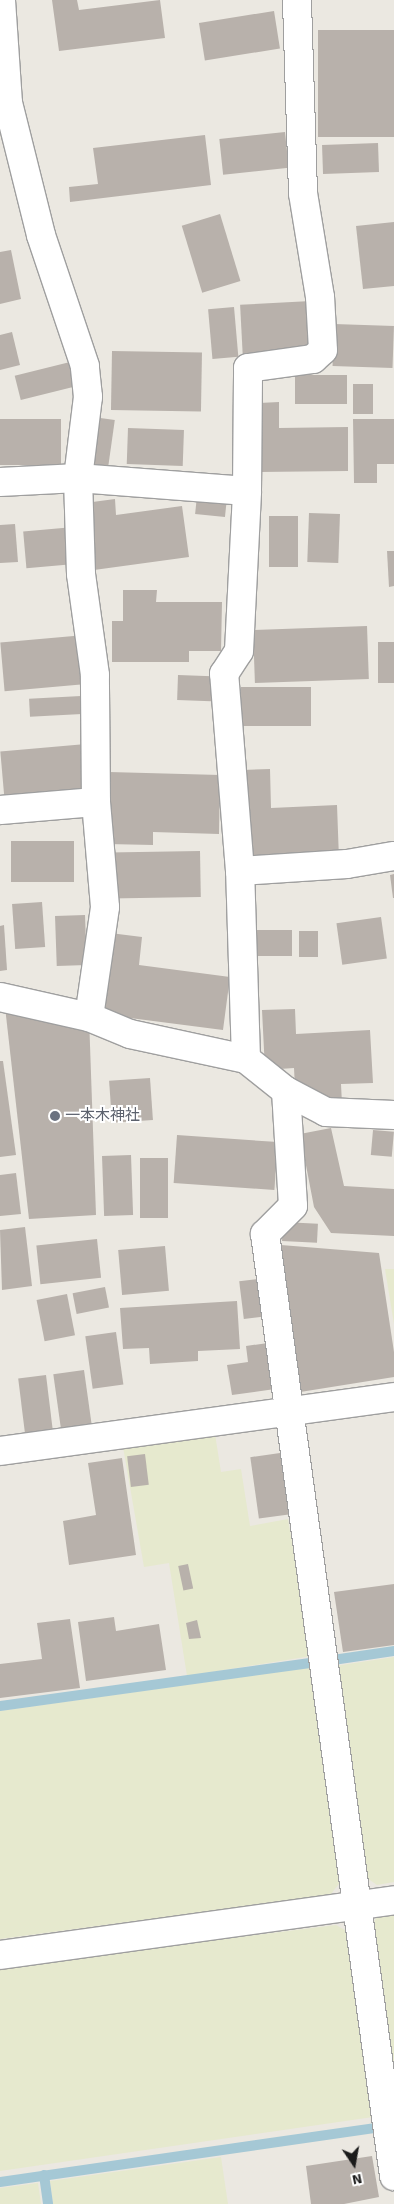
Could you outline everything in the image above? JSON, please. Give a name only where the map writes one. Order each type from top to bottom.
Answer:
[{"type":"street","points":[[1,0],[8,103],[40,235],[85,366],[88,397],[78,478],[81,574],[95,675],[96,802],[106,907],[89,1017]]},
{"type":"street","points":[[246,1059],[240,871],[224,674],[239,651],[247,491],[248,368],[313,359],[324,350],[320,297],[303,193],[297,0]]},
{"type":"street","points":[[0,482],[78,478],[247,491]]},
{"type":"street","points":[[0,810],[96,802]]},
{"type":"street","points":[[240,871],[347,864],[394,856]]},
{"type":"street","points":[[0,997],[89,1017],[130,1034],[246,1059],[286,1092],[326,1112],[394,1115]]},
{"type":"street","points":[[286,1092],[294,1206],[265,1234],[394,2176]]},
{"type":"street","points":[[0,1451],[394,1397]]},
{"type":"street","points":[[0,1955],[394,1900]]},
{"type":"green space","points":[[385,1269],[394,1269],[394,1324]]},
{"type":"green space","points":[[215,1434],[221,1472],[241,1469],[250,1526],[288,1519],[311,1656],[187,1676],[169,1563],[144,1567],[123,1447]]},
{"type":"green space","points":[[394,1657],[394,1882],[377,1885],[364,1876],[335,1666]]},
{"type":"green space","points":[[312,1667],[343,1879],[330,1895],[0,1939],[0,1711]]},
{"type":"green space","points":[[394,1910],[394,2092],[367,1933],[380,1912]]},
{"type":"green space","points":[[336,1925],[350,1933],[373,2117],[0,2171],[0,1967]]},
{"type":"green space","points":[[221,2157],[228,2204],[53,2204],[50,2181]]},
{"type":"green space","points":[[38,2183],[41,2204],[0,2204],[0,2188]]},
{"type":"building","points":[[52,0],[77,0],[79,10],[160,0],[165,38],[59,51]]},
{"type":"building","points":[[274,11],[280,49],[205,60],[199,23]]},
{"type":"building","points":[[318,30],[394,30],[394,137],[318,137]]},
{"type":"building","points":[[285,132],[289,168],[223,175],[219,139]]},
{"type":"building","points":[[205,135],[211,185],[70,202],[69,187],[98,184],[93,148]]},
{"type":"building","points":[[378,143],[379,172],[323,174],[322,145]]},
{"type":"building","points":[[220,214],[240,281],[202,293],[182,226]]},
{"type":"building","points":[[394,222],[394,286],[363,289],[356,226]]},
{"type":"building","points":[[11,250],[21,299],[0,304],[0,252]]},
{"type":"building","points":[[311,301],[314,352],[243,356],[240,305]]},
{"type":"building","points":[[234,307],[238,357],[212,359],[208,309]]},
{"type":"building","points":[[334,324],[394,326],[392,368],[333,366]]},
{"type":"building","points":[[12,332],[20,365],[0,370],[0,335]]},
{"type":"building","points":[[112,351],[202,353],[201,412],[111,410]]},
{"type":"building","points":[[70,362],[76,386],[21,400],[15,376]]},
{"type":"building","points":[[295,375],[347,375],[347,404],[295,404]]},
{"type":"building","points":[[353,384],[373,384],[373,414],[353,414]]},
{"type":"building","points":[[279,402],[279,428],[348,427],[348,471],[259,472],[259,403]]},
{"type":"building","points":[[93,417],[115,420],[107,473],[86,469]]},
{"type":"building","points":[[0,419],[61,419],[61,465],[0,465]]},
{"type":"building","points":[[353,419],[394,419],[394,464],[377,464],[377,483],[354,483]]},
{"type":"building","points":[[128,428],[184,430],[183,466],[127,464]]},
{"type":"building","points":[[197,496],[227,499],[225,517],[195,514]]},
{"type":"building","points":[[115,499],[116,515],[182,506],[189,557],[94,570],[85,503]]},
{"type":"building","points":[[309,513],[340,514],[338,563],[307,562]]},
{"type":"building","points":[[269,516],[298,516],[298,567],[269,567]]},
{"type":"building","points":[[15,524],[18,562],[0,563],[0,525]]},
{"type":"building","points":[[74,527],[77,564],[26,568],[23,531]]},
{"type":"building","points":[[387,551],[394,551],[394,586],[389,587]]},
{"type":"building","points":[[123,590],[157,590],[156,602],[222,602],[221,651],[189,651],[189,662],[112,662],[112,621],[123,621]]},
{"type":"building","points":[[367,626],[369,679],[255,683],[253,630]]},
{"type":"building","points":[[85,635],[89,684],[5,691],[0,642]]},
{"type":"building","points":[[378,642],[394,642],[394,683],[378,683]]},
{"type":"building","points":[[178,675],[212,676],[211,701],[177,700]]},
{"type":"building","points":[[241,687],[311,687],[311,726],[241,726]]},
{"type":"building","points":[[81,696],[82,714],[30,717],[29,699]]},
{"type":"building","points":[[86,744],[90,790],[4,797],[0,751]]},
{"type":"building","points":[[270,769],[271,808],[337,805],[339,859],[245,863],[242,770]]},
{"type":"building","points":[[109,772],[220,775],[219,834],[153,832],[153,845],[107,844]]},
{"type":"building","points":[[11,841],[74,841],[74,882],[11,882]]},
{"type":"building","points":[[200,851],[201,897],[110,899],[109,853]]},
{"type":"building","points":[[394,874],[394,898],[393,898],[390,875]]},
{"type":"building","points":[[42,902],[45,947],[15,949],[12,904]]},
{"type":"building","points":[[85,915],[87,965],[57,966],[55,916]]},
{"type":"building","points":[[381,917],[387,959],[342,965],[336,923]]},
{"type":"building","points":[[4,925],[7,970],[0,971],[0,926]]},
{"type":"building","points":[[254,930],[292,930],[292,956],[254,956]]},
{"type":"building","points":[[299,931],[318,931],[318,957],[299,957]]},
{"type":"building","points":[[110,933],[142,937],[139,965],[230,977],[223,1030],[99,1014]]},
{"type":"building","name":"一本木神社","points":[[4,998],[89,1017],[96,1215],[29,1219]]},
{"type":"building","points":[[295,1009],[296,1034],[370,1030],[373,1083],[341,1084],[342,1104],[295,1088],[294,1068],[265,1070],[262,1010]]},
{"type":"building","points":[[0,1061],[3,1061],[16,1155],[0,1157]]},
{"type":"building","points":[[150,1078],[153,1120],[112,1123],[109,1081]]},
{"type":"building","points":[[331,1128],[344,1186],[394,1189],[394,1236],[331,1233],[314,1207],[300,1134]]},
{"type":"building","points":[[373,1130],[394,1132],[392,1157],[371,1155]]},
{"type":"building","points":[[177,1135],[278,1142],[274,1190],[174,1183]]},
{"type":"building","points":[[131,1155],[133,1215],[104,1216],[102,1156]]},
{"type":"building","points":[[140,1158],[168,1158],[168,1218],[140,1218]]},
{"type":"building","points":[[16,1173],[21,1214],[0,1216],[0,1175]]},
{"type":"building","points":[[283,1222],[318,1224],[317,1243],[282,1241]]},
{"type":"building","points":[[25,1227],[32,1286],[2,1290],[0,1230]]},
{"type":"building","points":[[97,1239],[101,1278],[40,1284],[36,1245]]},
{"type":"building","points":[[281,1245],[379,1253],[394,1352],[394,1377],[294,1393],[280,1288]]},
{"type":"building","points":[[165,1246],[169,1291],[122,1295],[118,1250]]},
{"type":"building","points":[[266,1278],[271,1316],[244,1319],[239,1281]]},
{"type":"building","points":[[105,1287],[109,1308],[77,1314],[73,1293]]},
{"type":"building","points":[[67,1294],[75,1335],[45,1341],[37,1300]]},
{"type":"building","points":[[237,1301],[240,1349],[198,1351],[198,1361],[150,1364],[149,1348],[123,1349],[120,1308]]},
{"type":"building","points":[[116,1332],[123,1384],[93,1389],[85,1336]]},
{"type":"building","points":[[275,1342],[282,1388],[232,1395],[227,1365],[248,1362],[246,1346]]},
{"type":"building","points":[[84,1370],[92,1426],[61,1431],[53,1374]]},
{"type":"building","points":[[46,1375],[53,1430],[25,1433],[18,1378]]},
{"type":"building","points":[[280,1453],[289,1514],[259,1519],[250,1457]]},
{"type":"building","points":[[145,1454],[149,1485],[131,1487],[127,1456]]},
{"type":"building","points":[[122,1458],[136,1555],[69,1565],[63,1521],[96,1515],[88,1463]]},
{"type":"building","points":[[188,1564],[193,1588],[183,1591],[178,1566]]},
{"type":"building","points":[[394,1584],[394,1645],[343,1652],[334,1592]]},
{"type":"building","points":[[114,1617],[116,1631],[159,1624],[166,1670],[86,1681],[78,1622]]},
{"type":"building","points":[[70,1619],[80,1688],[0,1698],[0,1664],[42,1659],[37,1623]]},
{"type":"building","points":[[197,1620],[201,1638],[189,1639],[186,1623]]},
{"type":"building","points":[[372,2156],[379,2197],[344,2204],[311,2204],[306,2166]]},
{"type":"waterway","points":[[333,1660],[394,1651]]},
{"type":"waterway","points":[[0,1706],[310,1663]]},
{"type":"waterway","points":[[0,2182],[374,2128]]},
{"type":"waterway","points":[[44,2175],[48,2204]]},
{"type":"place","name":"一本木神社","points":[[55,1116]]}]
